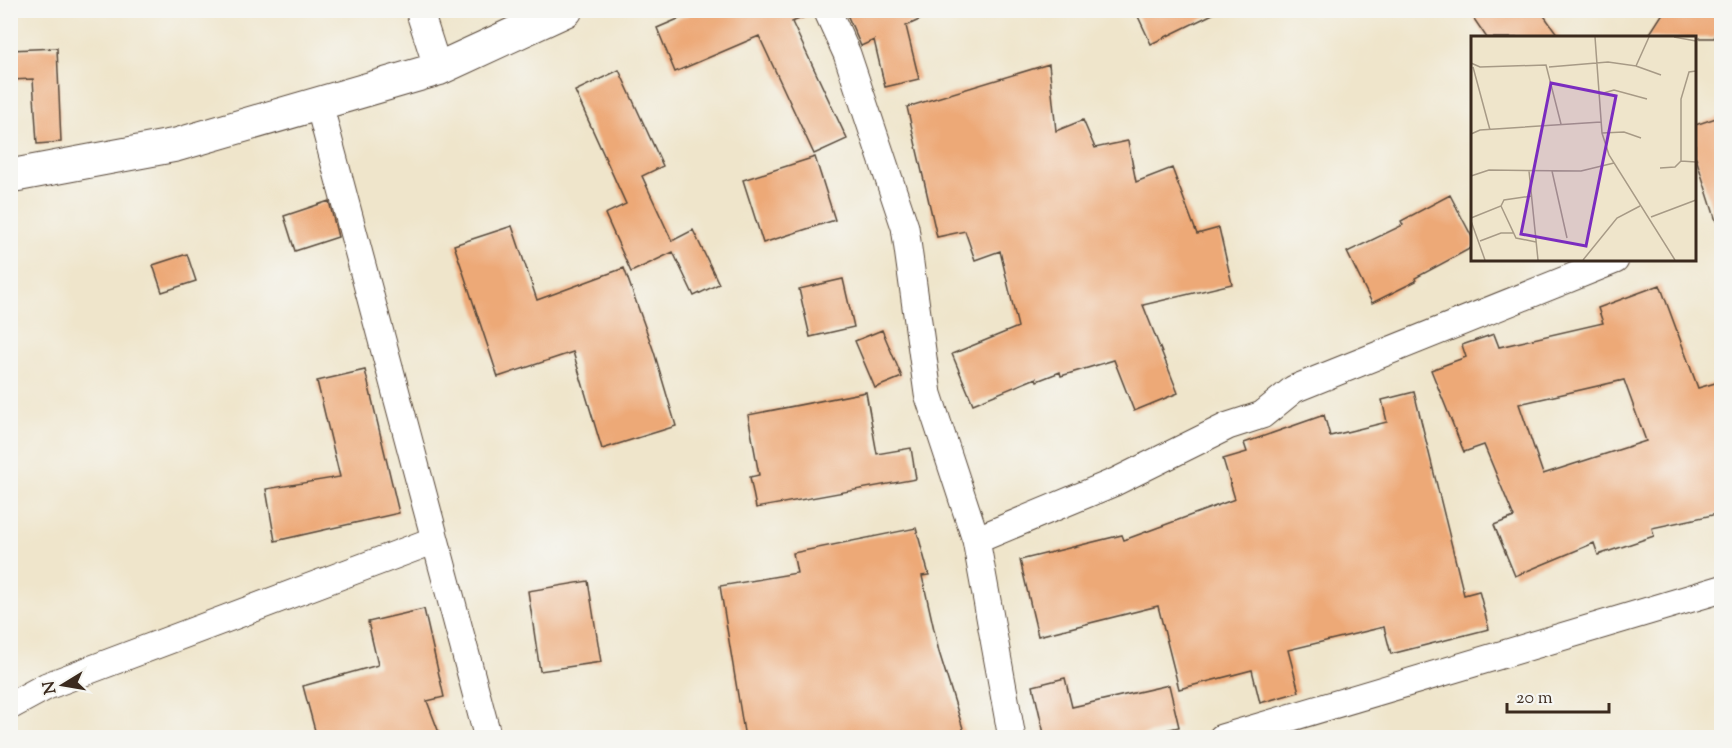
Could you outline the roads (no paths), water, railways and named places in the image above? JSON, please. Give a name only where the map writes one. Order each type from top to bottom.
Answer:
[{"type":"main road","points":[[12,174],[176,145],[438,69],[567,10]]},
{"type":"street","points":[[418,10],[438,69]]},
{"type":"street","points":[[827,10],[847,54],[905,227],[928,394],[976,540],[1012,738]]},
{"type":"street","points":[[319,104],[488,738]]},
{"type":"street","points":[[976,540],[1115,483],[1228,426],[1262,415],[1294,390],[1614,261]]},
{"type":"street","points":[[10,706],[47,686],[435,540]]},
{"type":"street","points":[[1222,738],[1296,727],[1722,589]]}]
